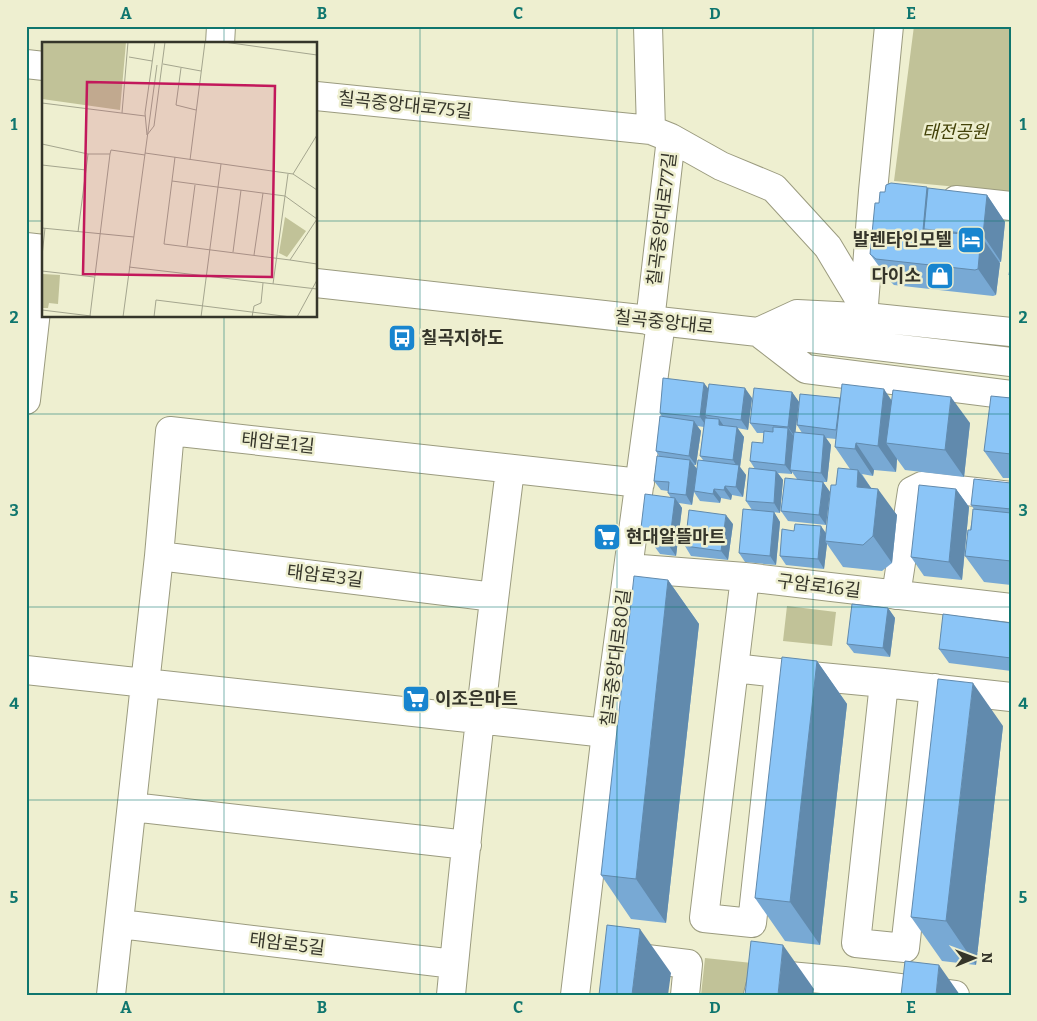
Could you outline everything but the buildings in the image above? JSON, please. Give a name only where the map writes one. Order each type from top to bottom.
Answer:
[{"type":"street","points":[[220,42],[222,26]]},
{"type":"street","name":"칠곡중앙대로77길","points":[[648,26],[661,134],[656,322]]},
{"type":"street","points":[[863,312],[883,192],[889,26]]},
{"type":"street","points":[[26,64],[42,66]]},
{"type":"street","name":"칠곡중앙대로75길","points":[[318,96],[494,115]]},
{"type":"street","name":"칠곡중앙대로77길","points":[[494,115],[661,134]]},
{"type":"street","points":[[661,134],[721,166],[774,188],[828,247],[863,312]]},
{"type":"street","points":[[932,198],[1011,206]]},
{"type":"street","points":[[26,400],[38,248]]},
{"type":"street","name":"칠곡중앙대로","points":[[318,284],[758,332],[1011,362]]},
{"type":"street","points":[[1011,332],[863,312],[797,314],[758,332],[806,369],[1011,395]]},
{"type":"street","name":"칠곡중앙대로80길","points":[[575,995],[606,733],[640,483],[656,322]]},
{"type":"street","name":"태암로1길","points":[[159,556],[170,431],[640,483]]},
{"type":"street","points":[[451,995],[480,720],[510,470]]},
{"type":"street","points":[[896,595],[912,491],[922,486],[1011,496]]},
{"type":"street","points":[[112,995],[159,556]]},
{"type":"street","name":"태암로3길","points":[[159,556],[494,597]]},
{"type":"street","name":"구암로16길","points":[[628,568],[745,577],[1011,608]]},
{"type":"street","points":[[745,577],[704,918],[752,923],[780,674]]},
{"type":"street","points":[[734,668],[1011,697]]},
{"type":"street","points":[[26,670],[606,733]]},
{"type":"street","points":[[884,683],[856,942],[905,948],[934,688]]},
{"type":"street","points":[[132,807],[466,845]]},
{"type":"street","name":"태암로5길","points":[[120,924],[454,964]]},
{"type":"street","points":[[617,995],[622,956],[688,964],[685,995]]},
{"type":"street","points":[[758,995],[762,979],[778,975],[843,988],[955,995]]},
{"type":"green space","name":"태전공원","points":[[914,26],[1011,26],[1011,192],[894,181]]},
{"type":"green space","points":[[787,606],[836,612],[832,646],[783,641]]},
{"type":"green space","points":[[705,958],[752,963],[749,995],[701,995]]},
{"type":"place","name":"발렌타인모텔","points":[[971,240]]},
{"type":"place","name":"다이소","points":[[940,276]]},
{"type":"place","name":"칠곡지하도","points":[[402,338]]},
{"type":"place","name":"현대알뜰마트","points":[[607,537]]},
{"type":"place","name":"이조은마트","points":[[416,699]]}]
